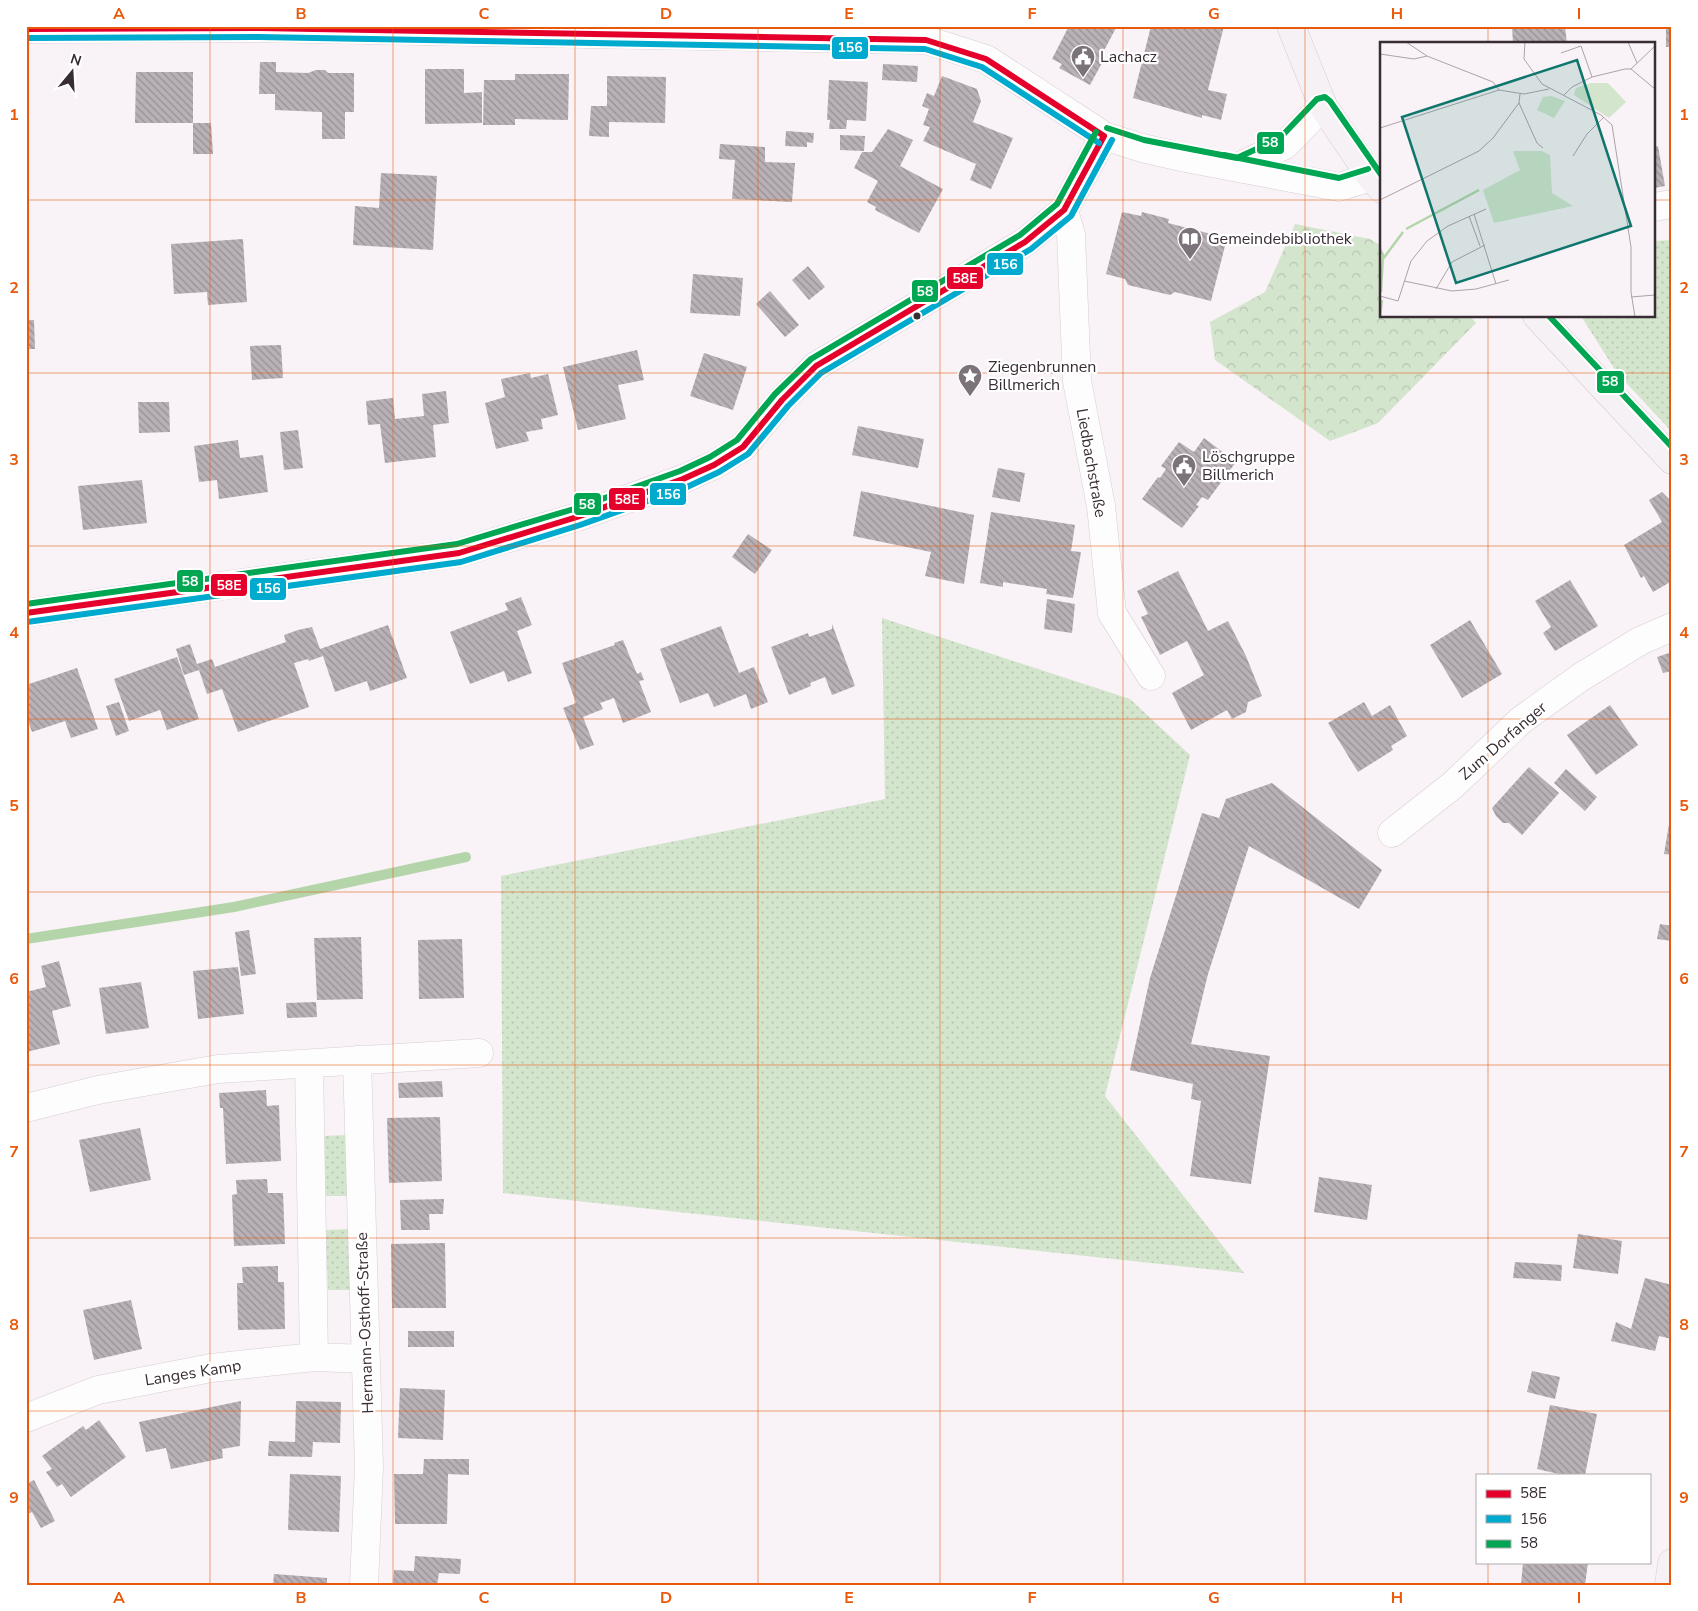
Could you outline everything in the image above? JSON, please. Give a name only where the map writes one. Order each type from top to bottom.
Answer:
[{"type":"street","points":[[26,30],[259,28],[925,33],[986,59],[1104,136],[1142,148],[1339,187],[1376,183],[1323,106],[1291,26]]},
{"type":"street","points":[[1238,167],[1286,145],[1323,106]]},
{"type":"street","points":[[26,614],[459,553],[577,518],[683,479],[714,465],[743,447],[782,400],[816,366],[1025,242],[1064,210],[1104,136]]},
{"type":"street","points":[[1656,207],[1672,204]]},
{"type":"street","name":"Liedbachstraße","points":[[1064,210],[1071,235],[1077,381],[1101,506],[1112,613],[1151,676]]},
{"type":"street","points":[[1539,318],[1672,460]]},
{"type":"street","name":"Zum Dorfanger","points":[[1392,833],[1453,785],[1520,721],[1581,677],[1640,641],[1672,627]]},
{"type":"street","points":[[26,1108],[98,1090],[218,1069],[479,1053]]},
{"type":"street","name":"Hermann-Osthoff-Straße","points":[[357,1060],[369,1467],[364,1585]]},
{"type":"street","points":[[309,1064],[314,1357]]},
{"type":"street","name":"Langes Kamp","points":[[26,1418],[98,1390],[211,1368],[314,1357],[366,1359]]},
{"type":"street","points":[[1669,1585],[1672,1562]]},
{"type":"green space","points":[[1295,224],[1370,239],[1380,245],[1380,318],[1472,318],[1476,323],[1378,423],[1330,441],[1215,360],[1210,322],[1265,292]]},
{"type":"green space","points":[[1672,240],[1672,432],[1617,373],[1582,318],[1656,318],[1656,241]]},
{"type":"green space","points":[[882,618],[1130,699],[1190,755],[1105,1096],[1244,1273],[503,1193],[501,876],[885,799]]},
{"type":"green space","points":[[346,1135],[348,1196],[326,1196],[324,1136]]},
{"type":"green space","points":[[349,1229],[351,1290],[328,1290],[326,1230]]},
{"type":"building","points":[[1069,26],[1117,26],[1099,60],[1102,63],[1090,85],[1059,68],[1062,64],[1052,59]]},
{"type":"building","points":[[1151,26],[1224,26],[1208,90],[1227,94],[1221,120],[1202,115],[1202,118],[1133,98]]},
{"type":"building","points":[[1512,26],[1565,26],[1567,42],[1513,42]]},
{"type":"building","points":[[1666,26],[1672,26],[1672,47],[1666,47]]},
{"type":"building","points":[[260,62],[276,62],[276,72],[308,73],[316,70],[325,70],[328,73],[354,73],[354,112],[345,112],[345,139],[322,139],[322,112],[275,110],[275,94],[259,94]]},
{"type":"building","points":[[883,64],[918,66],[917,82],[882,80]]},
{"type":"building","points":[[425,69],[464,69],[464,93],[482,92],[482,123],[425,124]]},
{"type":"building","points":[[136,72],[193,72],[193,123],[135,123]]},
{"type":"building","points":[[515,74],[569,74],[568,120],[515,119],[515,125],[483,125],[484,80],[515,80]]},
{"type":"building","points":[[607,76],[666,77],[665,123],[609,122],[609,137],[589,136],[591,106],[607,106]]},
{"type":"building","points":[[942,76],[977,89],[981,101],[973,122],[1013,138],[991,189],[970,180],[976,164],[923,141],[930,127],[923,125],[929,109],[922,106],[927,93],[934,96]]},
{"type":"building","points":[[829,80],[868,82],[866,121],[847,120],[846,129],[829,129],[830,120],[827,120]]},
{"type":"building","points":[[193,123],[211,123],[213,154],[193,154]]},
{"type":"building","points":[[888,129],[913,140],[900,166],[943,189],[919,233],[875,210],[876,207],[867,202],[878,181],[854,168],[862,152],[872,152]]},
{"type":"building","points":[[786,131],[814,133],[813,143],[807,142],[807,147],[785,146]]},
{"type":"building","points":[[840,135],[865,136],[864,151],[840,150]]},
{"type":"building","points":[[720,144],[765,147],[765,162],[795,163],[792,202],[732,199],[735,160],[719,159]]},
{"type":"building","points":[[1656,146],[1658,146],[1665,186],[1656,188]]},
{"type":"building","points":[[381,173],[437,176],[433,250],[353,245],[355,206],[379,208]]},
{"type":"building","points":[[1122,212],[1141,216],[1142,212],[1169,219],[1168,223],[1227,238],[1211,301],[1175,292],[1170,295],[1128,285],[1125,279],[1106,274]]},
{"type":"building","points":[[243,239],[247,302],[208,305],[207,292],[174,294],[171,244]]},
{"type":"building","points":[[808,266],[825,287],[809,300],[792,280]]},
{"type":"building","points":[[693,274],[743,278],[740,316],[690,313]]},
{"type":"building","points":[[770,291],[799,325],[785,337],[756,304]]},
{"type":"building","points":[[26,320],[34,320],[35,349],[26,349]]},
{"type":"building","points":[[281,345],[283,378],[252,380],[250,346]]},
{"type":"building","points":[[637,350],[644,380],[618,385],[626,419],[578,430],[563,367]]},
{"type":"building","points":[[704,353],[747,367],[733,410],[690,396]]},
{"type":"building","points":[[530,373],[531,378],[548,374],[558,415],[541,419],[543,429],[526,432],[529,441],[496,449],[485,403],[505,397],[501,379]]},
{"type":"building","points":[[446,391],[449,423],[433,425],[436,457],[385,463],[380,424],[368,425],[366,401],[393,398],[395,419],[424,416],[422,394]]},
{"type":"building","points":[[138,402],[169,402],[170,432],[139,433]]},
{"type":"building","points":[[858,426],[924,439],[918,468],[852,455]]},
{"type":"building","points":[[298,430],[303,468],[284,470],[280,432]]},
{"type":"building","name":"Löschgruppe Billmerich","points":[[1204,438],[1236,462],[1208,500],[1202,497],[1196,505],[1199,506],[1182,528],[1142,499],[1166,469],[1161,466],[1179,442],[1194,452]]},
{"type":"building","points":[[238,440],[240,458],[263,455],[268,492],[219,499],[217,480],[199,482],[194,446]]},
{"type":"building","points":[[998,468],[1025,473],[1020,502],[992,497]]},
{"type":"building","points":[[142,480],[147,523],[83,530],[78,486]]},
{"type":"building","points":[[861,491],[974,515],[964,584],[925,576],[931,552],[853,536]]},
{"type":"building","points":[[1662,492],[1672,502],[1672,581],[1653,592],[1644,576],[1641,578],[1624,545],[1662,522],[1649,500]]},
{"type":"building","points":[[991,512],[1075,525],[1071,551],[1081,552],[1073,598],[1046,594],[1047,589],[1003,582],[1003,587],[980,583]]},
{"type":"building","points":[[748,534],[772,550],[755,574],[732,557]]},
{"type":"building","points":[[1178,571],[1208,631],[1228,621],[1246,656],[1262,696],[1248,702],[1246,712],[1232,719],[1227,710],[1191,730],[1172,693],[1204,675],[1187,641],[1160,655],[1141,617],[1148,614],[1137,591]]},
{"type":"building","points":[[1570,580],[1598,626],[1555,651],[1543,633],[1551,627],[1535,601]]},
{"type":"building","points":[[521,597],[532,625],[517,631],[532,673],[508,682],[504,671],[470,684],[450,632],[508,610],[505,603]]},
{"type":"building","points":[[1047,599],[1075,604],[1072,633],[1044,629]]},
{"type":"building","points":[[1470,620],[1502,674],[1462,698],[1430,645]]},
{"type":"building","points":[[832,624],[855,686],[832,695],[825,677],[810,683],[811,686],[789,695],[771,647],[808,633],[809,637],[832,629]]},
{"type":"building","points":[[388,625],[407,678],[370,691],[367,681],[335,692],[323,656],[309,661],[308,659],[294,663],[309,707],[238,732],[222,689],[207,694],[199,670],[184,675],[176,649],[190,644],[197,664],[212,659],[215,667],[286,642],[284,635],[298,630],[312,627],[320,649]]},
{"type":"building","points":[[721,626],[739,673],[754,667],[768,702],[751,709],[746,694],[714,707],[708,693],[680,703],[660,649]]},
{"type":"building","points":[[623,640],[637,674],[641,672],[644,680],[639,681],[651,712],[623,723],[614,698],[600,703],[603,709],[583,717],[594,745],[580,750],[563,708],[576,703],[562,663],[615,645],[614,643]]},
{"type":"building","points":[[1672,652],[1672,671],[1663,673],[1657,657]]},
{"type":"building","points":[[177,657],[199,719],[167,730],[160,710],[129,721],[114,679]]},
{"type":"building","points":[[77,668],[98,729],[71,738],[65,721],[32,732],[26,715],[26,685]]},
{"type":"building","points":[[119,702],[129,731],[116,736],[106,706]]},
{"type":"building","points":[[1364,702],[1372,716],[1390,705],[1407,736],[1391,746],[1393,750],[1358,772],[1328,723]]},
{"type":"building","points":[[1610,705],[1638,745],[1596,775],[1567,735]]},
{"type":"building","points":[[1529,767],[1559,793],[1522,835],[1509,823],[1503,823],[1496,816],[1492,808]]},
{"type":"building","points":[[1566,769],[1597,797],[1585,811],[1554,783]]},
{"type":"building","points":[[1272,783],[1382,870],[1359,909],[1249,846],[1208,974],[1191,1044],[1270,1056],[1251,1184],[1190,1176],[1201,1101],[1191,1099],[1193,1084],[1130,1070],[1150,978],[1202,813],[1219,818],[1226,799]]},
{"type":"building","points":[[1669,824],[1672,824],[1672,855],[1664,854]]},
{"type":"building","points":[[1660,924],[1672,926],[1672,941],[1657,939]]},
{"type":"building","points":[[249,930],[256,974],[241,976],[235,932]]},
{"type":"building","points":[[361,937],[363,999],[317,1000],[314,938]]},
{"type":"building","points":[[462,939],[464,998],[419,999],[418,940]]},
{"type":"building","points":[[59,961],[71,1006],[52,1011],[60,1044],[26,1052],[26,992],[46,987],[41,966]]},
{"type":"building","points":[[238,967],[244,1014],[198,1019],[193,971]]},
{"type":"building","points":[[141,982],[149,1028],[106,1034],[99,988]]},
{"type":"building","points":[[316,1002],[317,1017],[287,1018],[286,1003]]},
{"type":"building","points":[[442,1081],[443,1097],[399,1098],[398,1083]]},
{"type":"building","points":[[266,1090],[267,1106],[279,1105],[281,1161],[226,1164],[223,1108],[220,1108],[219,1093]]},
{"type":"building","points":[[440,1117],[442,1181],[389,1183],[387,1118]]},
{"type":"building","points":[[140,1128],[151,1180],[90,1192],[79,1140]]},
{"type":"building","points":[[1319,1177],[1372,1185],[1367,1220],[1314,1212]]},
{"type":"building","points":[[267,1179],[268,1193],[283,1193],[285,1244],[234,1246],[232,1195],[237,1194],[236,1180]]},
{"type":"building","points":[[444,1199],[443,1214],[429,1214],[430,1230],[401,1230],[400,1200]]},
{"type":"building","points":[[1578,1234],[1622,1241],[1618,1274],[1573,1268]]},
{"type":"building","points":[[445,1243],[446,1308],[392,1308],[391,1244]]},
{"type":"building","points":[[1515,1262],[1562,1265],[1561,1281],[1513,1278]]},
{"type":"building","points":[[278,1266],[278,1282],[284,1282],[285,1329],[238,1330],[237,1283],[243,1283],[242,1267]]},
{"type":"building","points":[[1645,1278],[1672,1285],[1672,1339],[1659,1336],[1655,1351],[1611,1341],[1616,1322],[1631,1329]]},
{"type":"building","points":[[131,1300],[142,1349],[94,1360],[83,1310]]},
{"type":"building","points":[[408,1331],[454,1331],[454,1347],[408,1347]]},
{"type":"building","points":[[1532,1371],[1560,1377],[1555,1399],[1527,1392]]},
{"type":"building","points":[[400,1388],[445,1390],[443,1440],[398,1438]]},
{"type":"building","points":[[241,1401],[240,1446],[222,1449],[223,1458],[171,1469],[166,1448],[146,1452],[139,1422]]},
{"type":"building","points":[[296,1401],[341,1402],[340,1443],[313,1442],[312,1457],[268,1456],[269,1441],[295,1442]]},
{"type":"building","points":[[1550,1405],[1597,1414],[1585,1474],[1559,1474],[1537,1469]]},
{"type":"building","points":[[99,1420],[126,1457],[71,1497],[62,1484],[57,1487],[46,1472],[52,1469],[42,1456],[83,1426],[86,1430]]},
{"type":"building","points":[[424,1459],[469,1459],[469,1475],[448,1474],[447,1524],[395,1524],[394,1474],[423,1474]]},
{"type":"building","points":[[290,1474],[341,1476],[339,1532],[288,1530]]},
{"type":"building","points":[[34,1480],[55,1521],[41,1528],[32,1512],[26,1515],[26,1484]]},
{"type":"building","points":[[415,1556],[461,1559],[460,1574],[439,1573],[437,1585],[393,1585],[394,1570],[414,1571]]},
{"type":"building","points":[[1523,1564],[1588,1564],[1585,1585],[1521,1585]]},
{"type":"building","points":[[274,1574],[327,1578],[327,1585],[273,1585]]},
{"type":"waterway","points":[[26,939],[234,907],[466,857]]},
{"type":"transit line","name":"58E","points":[[26,29],[259,28],[926,40],[986,59],[1104,136]]},
{"type":"transit line","name":"156","points":[[26,38],[259,37],[925,49],[982,67],[1099,143]]},
{"type":"transit line","name":"58","points":[[1107,128],[1144,140],[1237,158],[1280,138],[1317,99],[1325,97],[1330,101],[1380,173]]},
{"type":"transit line","name":"58","points":[[26,604],[457,544],[574,509],[680,471],[710,457],[737,440],[775,394],[811,359],[1020,235],[1057,204],[1096,132]]},
{"type":"transit line","name":"58E","points":[[26,613],[459,553],[577,517],[683,479],[714,465],[743,447],[782,400],[816,366],[1025,242],[1064,210],[1104,136]]},
{"type":"transit line","name":"156","points":[[27,622],[461,562],[580,525],[687,487],[719,472],[748,454],[788,406],[821,373],[1031,249],[1071,216],[1112,140]]},
{"type":"transit line","name":"58","points":[[1224,155],[1339,178],[1368,169]]},
{"type":"transit line","name":"58","points":[[1551,318],[1672,447]]},
{"type":"place","name":"Lachacz","points":[[1083,78]]},
{"type":"place","name":"Gemeindebibliothek","points":[[1190,260]]},
{"type":"place","name":"Ziegenbrunnen Billmerich","points":[[970,397]]},
{"type":"place","name":"Löschgruppe Billmerich","points":[[1184,487]]}]
